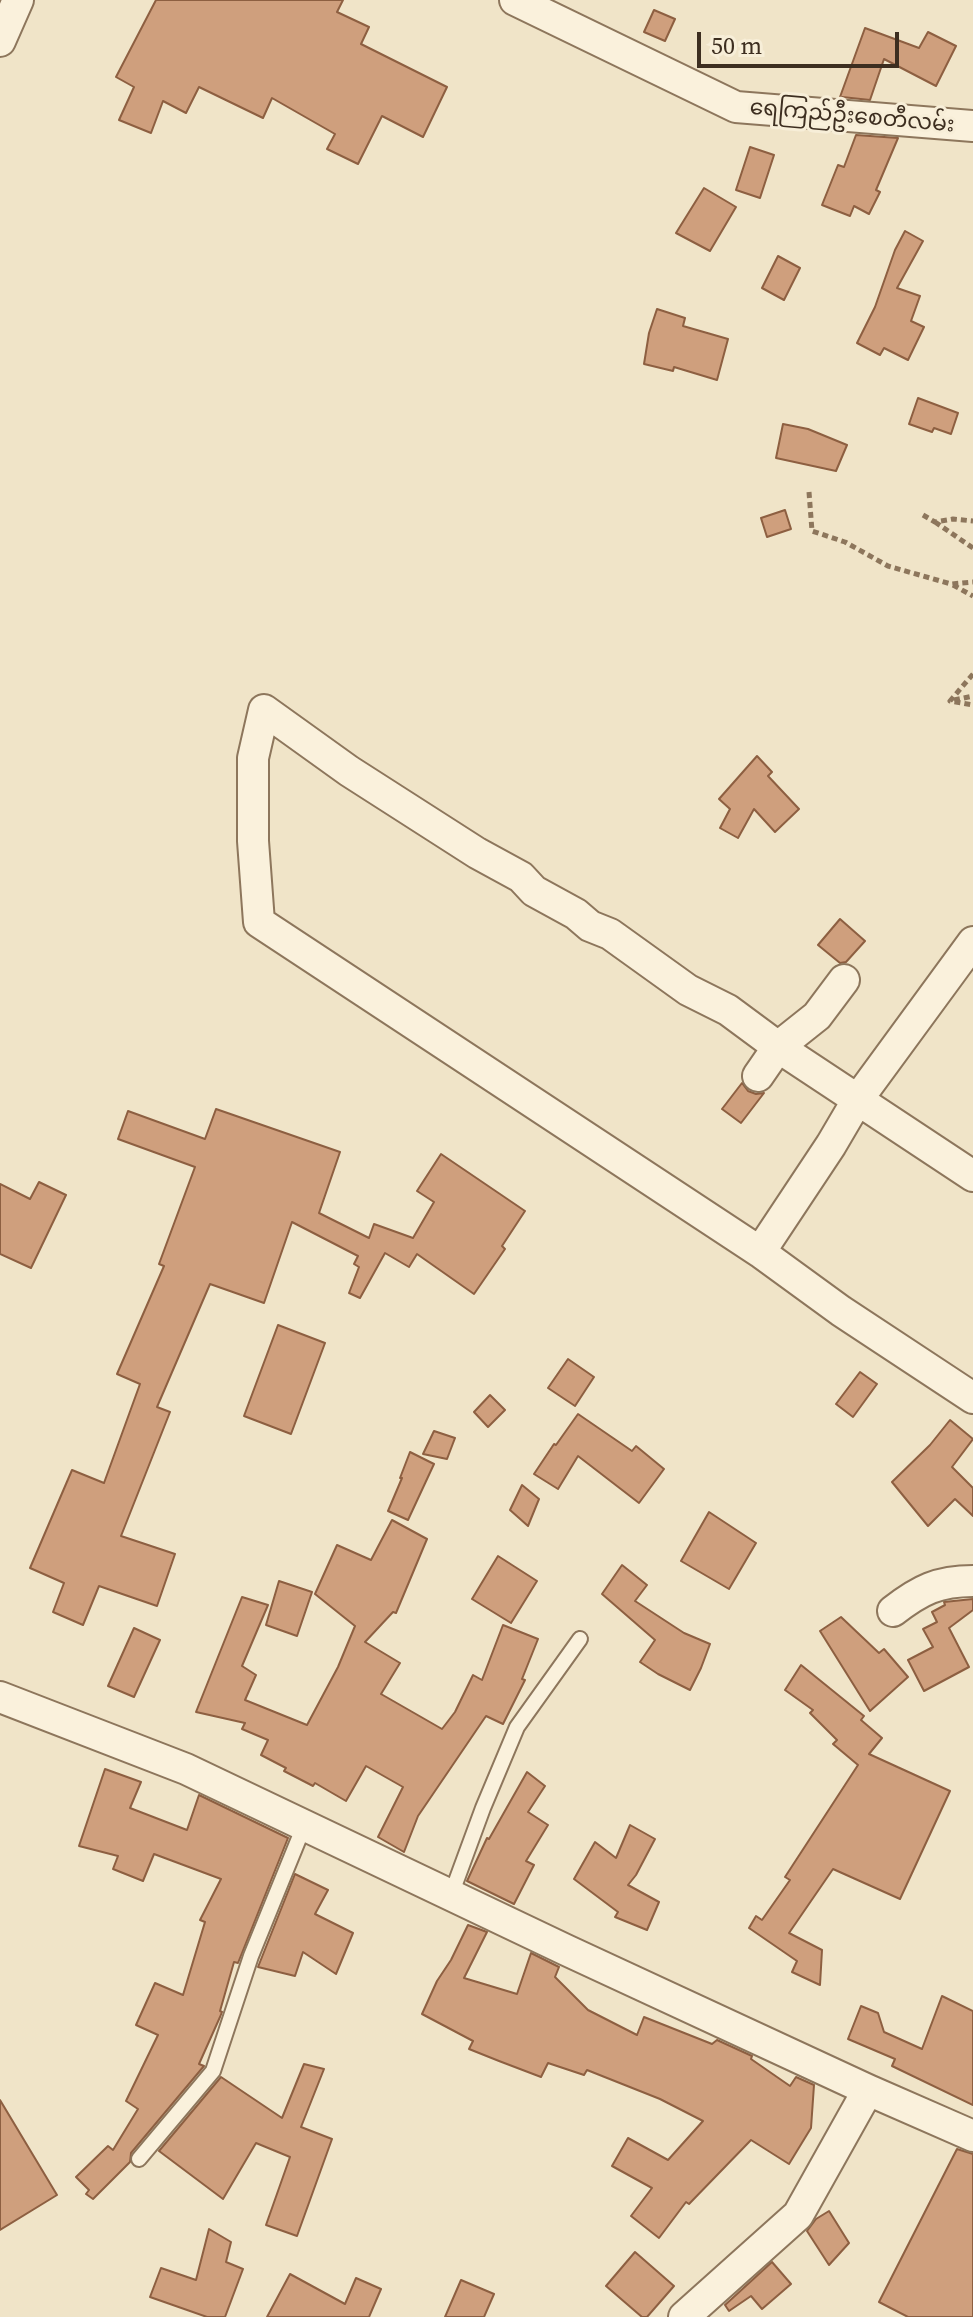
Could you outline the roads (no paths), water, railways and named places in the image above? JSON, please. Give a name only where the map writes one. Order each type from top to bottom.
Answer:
[{"type":"street","points":[[0,41],[18,0]]},
{"type":"street","name":"ရေကြည်ဦးစေတီလမ်း","points":[[515,0],[736,107],[970,122]]},
{"type":"street","points":[[973,1176],[778,1047],[728,1010],[688,990],[610,934],[590,926],[576,914],[534,891],[521,877],[477,853],[349,771],[264,710],[253,758],[253,841],[259,922],[760,1252],[853,1320],[973,1398]]},
{"type":"street","points":[[760,1252],[858,1099],[973,942]]},
{"type":"street","points":[[758,1076],[778,1047],[817,1016],[844,980]]},
{"type":"street","points":[[893,1611],[916,1593],[952,1582],[973,1581]]},
{"type":"street","points":[[0,1697],[186,1769],[868,2090],[973,2136]]},
{"type":"street","points":[[684,2317],[798,2215],[868,2090]]},
{"type":"lane","points":[[451,1895],[517,1727],[580,1639]]},
{"type":"lane","points":[[139,2159],[213,2071],[251,1956],[304,1826]]}]
